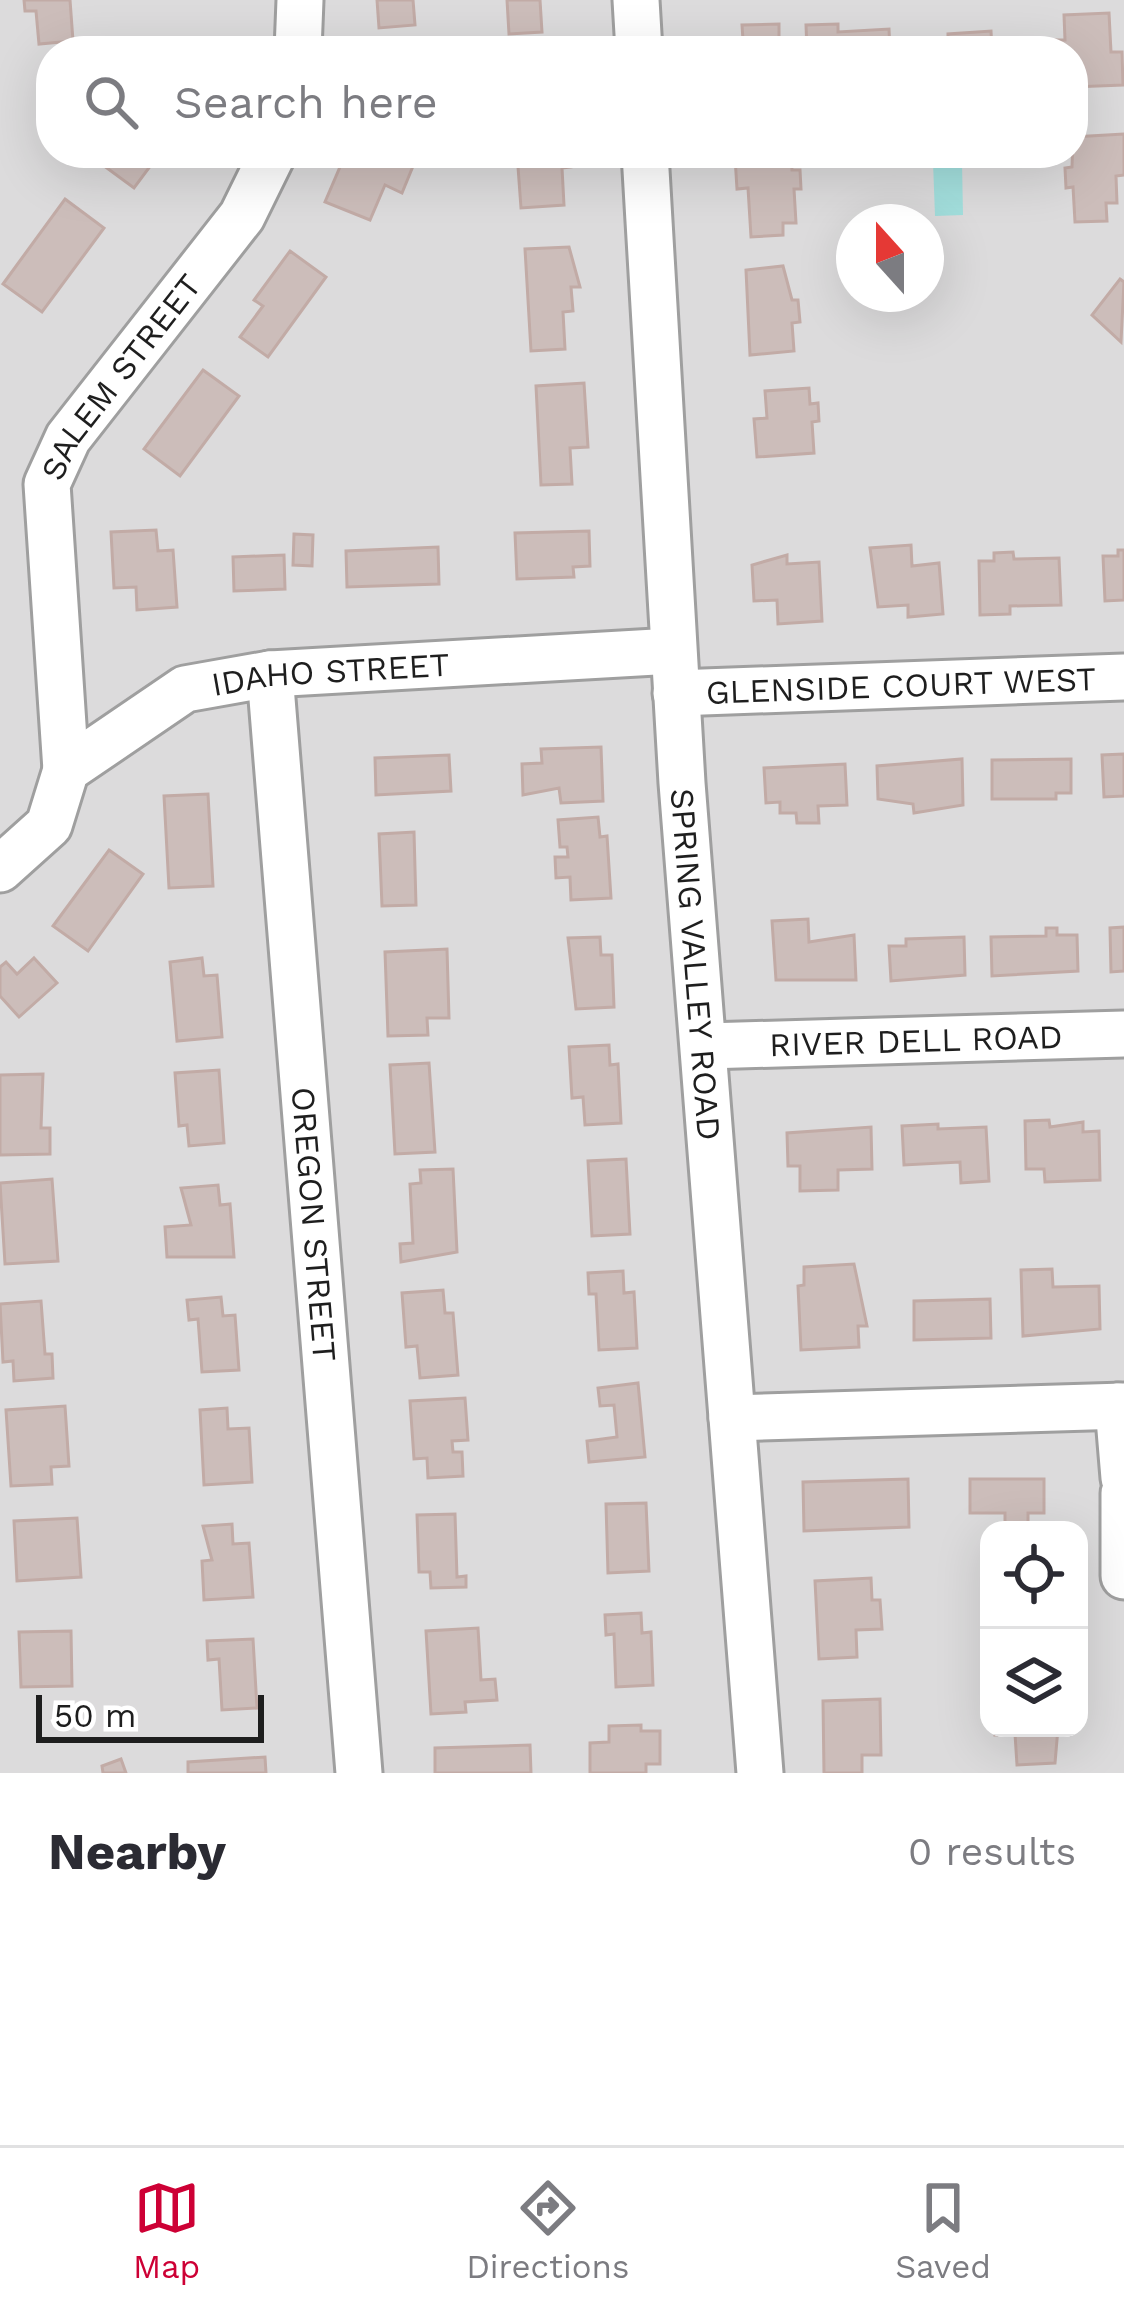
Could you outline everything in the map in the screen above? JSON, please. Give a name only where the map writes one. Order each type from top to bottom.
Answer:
[{"type":"street","points":[[299,36],[300,0]]},
{"type":"street","points":[[636,0],[638,36]]},
{"type":"street","name":"SALEM STREET","points":[[66,770],[47,484],[68,438],[242,216],[266,168]]},
{"type":"street","name":"SPRING VALLEY ROAD","points":[[646,168],[675,672],[760,1773]]},
{"type":"street","name":"IDAHO STREET","points":[[66,770],[185,689],[270,674],[675,672]]},
{"type":"street","name":"GLENSIDE COURT WEST","points":[[675,672],[1124,677]]},
{"type":"street","name":"OREGON STREET","points":[[270,674],[359,1773]]},
{"type":"street","points":[[0,869],[49,825],[66,770]]},
{"type":"street","name":"RIVER DELL ROAD","points":[[706,1046],[1124,1034]]},
{"type":"street","points":[[732,1418],[1121,1406],[1124,1478]]},
{"type":"street","points":[[1124,1493],[1124,1576]]},
{"type":"shaded area","points":[[0,0],[1124,0],[1124,1773],[0,1773]]},
{"type":"water","points":[[933,168],[962,168],[963,215],[944,216],[944,204],[935,204]]},
{"type":"building","points":[[24,0],[70,0],[73,36],[38,36],[36,11],[25,11]]},
{"type":"building","points":[[377,0],[413,0],[415,25],[379,28]]},
{"type":"building","points":[[507,0],[540,0],[542,32],[509,34]]},
{"type":"building","points":[[1109,13],[1111,52],[1122,52],[1123,85],[1088,86],[1088,36],[1065,36],[1064,15]]},
{"type":"building","points":[[779,24],[779,36],[743,36],[742,25]]},
{"type":"building","points":[[838,24],[838,32],[889,29],[889,36],[806,36],[806,25]]},
{"type":"building","points":[[991,31],[991,36],[948,36]]},
{"type":"building","points":[[1124,134],[1124,175],[1116,176],[1117,203],[1106,203],[1107,221],[1075,222],[1073,187],[1066,188],[1065,168],[1088,168],[1088,136]]},
{"type":"building","points":[[107,168],[149,168],[134,188]]},
{"type":"building","points":[[340,168],[412,168],[402,193],[385,185],[370,220],[325,202]]},
{"type":"building","points":[[518,168],[562,168],[564,205],[521,208]]},
{"type":"building","points":[[736,168],[800,170],[801,189],[794,189],[796,223],[783,223],[783,235],[751,237],[748,188],[737,189]]},
{"type":"building","points":[[65,199],[104,228],[42,312],[3,284]]},
{"type":"building","points":[[569,247],[580,287],[571,287],[573,311],[563,312],[565,349],[531,351],[525,249]]},
{"type":"building","points":[[290,251],[326,277],[268,357],[240,337],[263,306],[254,300]]},
{"type":"building","points":[[783,266],[792,300],[798,300],[800,322],[792,323],[794,351],[750,355],[746,270]]},
{"type":"building","points":[[1120,279],[1124,282],[1121,342],[1092,315]]},
{"type":"building","points":[[203,370],[239,396],[180,476],[144,449]]},
{"type":"building","points":[[584,383],[588,447],[570,448],[572,484],[541,485],[536,386]]},
{"type":"building","points":[[809,388],[810,404],[818,403],[819,421],[812,422],[814,453],[757,457],[754,419],[767,418],[765,391]]},
{"type":"building","points":[[156,530],[158,551],[173,550],[177,607],[137,610],[136,587],[114,588],[111,532]]},
{"type":"building","points":[[589,531],[590,566],[573,567],[574,577],[517,579],[515,533]]},
{"type":"building","points":[[294,534],[313,535],[312,566],[293,565]]},
{"type":"building","points":[[911,545],[912,566],[939,563],[943,614],[908,617],[908,605],[878,607],[870,548]]},
{"type":"building","points":[[438,547],[439,584],[347,587],[346,551]]},
{"type":"building","points":[[1118,550],[1124,550],[1124,600],[1105,601],[1103,556],[1118,556]]},
{"type":"building","points":[[1013,552],[1014,559],[1059,558],[1061,605],[1010,606],[1010,614],[980,615],[979,561],[994,561],[994,553]]},
{"type":"building","points":[[284,555],[285,589],[234,591],[233,557]]},
{"type":"building","points":[[787,555],[787,564],[819,562],[822,621],[778,624],[777,600],[754,601],[752,565]]},
{"type":"building","points":[[601,747],[603,801],[561,803],[559,788],[523,795],[522,764],[542,763],[541,749]]},
{"type":"building","points":[[1124,754],[1124,796],[1104,797],[1102,755]]},
{"type":"building","points":[[449,755],[451,791],[376,795],[375,758]]},
{"type":"building","points":[[962,759],[963,805],[914,813],[913,804],[878,799],[877,766]]},
{"type":"building","points":[[1071,759],[1071,793],[1056,793],[1056,799],[992,799],[992,760]]},
{"type":"building","points":[[845,764],[847,805],[818,806],[819,823],[797,823],[796,813],[780,813],[780,802],[766,803],[764,768]]},
{"type":"building","points":[[208,794],[213,886],[169,888],[164,796]]},
{"type":"building","points":[[598,817],[600,837],[607,836],[611,898],[571,900],[570,877],[556,878],[555,857],[568,857],[567,847],[560,847],[558,820]]},
{"type":"building","points":[[414,832],[416,905],[382,906],[379,834]]},
{"type":"building","points":[[109,850],[143,874],[88,951],[53,926]]},
{"type":"building","points":[[808,919],[809,942],[854,935],[856,980],[776,980],[772,921]]},
{"type":"building","points":[[1124,927],[1124,971],[1111,972],[1110,928]]},
{"type":"building","points":[[1046,928],[1057,928],[1057,935],[1077,935],[1078,971],[992,976],[991,937],[1046,936]]},
{"type":"building","points":[[600,937],[601,955],[612,955],[614,1007],[576,1009],[568,938]]},
{"type":"building","points":[[964,937],[965,975],[891,981],[889,946],[906,946],[906,939]]},
{"type":"building","points":[[447,949],[449,1018],[427,1018],[428,1035],[388,1036],[385,952]]},
{"type":"building","points":[[34,958],[57,983],[19,1017],[0,996],[0,967],[6,962],[17,974]]},
{"type":"building","points":[[202,958],[204,976],[217,975],[222,1037],[177,1041],[170,962]]},
{"type":"building","points":[[609,1045],[610,1065],[618,1064],[621,1123],[585,1125],[583,1097],[572,1098],[569,1047]]},
{"type":"building","points":[[429,1063],[435,1152],[395,1154],[390,1065]]},
{"type":"building","points":[[219,1070],[224,1143],[189,1146],[187,1125],[179,1126],[175,1073]]},
{"type":"building","points":[[43,1074],[41,1128],[50,1128],[50,1154],[0,1155],[0,1075]]},
{"type":"building","points":[[1049,1120],[1050,1127],[1083,1122],[1083,1132],[1099,1131],[1100,1180],[1045,1182],[1044,1169],[1026,1169],[1025,1121]]},
{"type":"building","points":[[938,1124],[938,1129],[986,1127],[989,1181],[961,1183],[960,1162],[904,1165],[902,1126]]},
{"type":"building","points":[[871,1127],[872,1169],[838,1170],[838,1190],[800,1191],[800,1166],[788,1166],[787,1133]]},
{"type":"building","points":[[626,1159],[630,1234],[592,1236],[588,1161]]},
{"type":"building","points":[[453,1169],[457,1252],[401,1262],[400,1244],[413,1243],[410,1184],[421,1183],[420,1170]]},
{"type":"building","points":[[52,1179],[58,1261],[5,1264],[0,1183]]},
{"type":"building","points":[[218,1185],[220,1205],[230,1204],[234,1257],[167,1257],[165,1227],[191,1225],[181,1188]]},
{"type":"building","points":[[854,1264],[867,1326],[858,1326],[859,1347],[801,1350],[798,1286],[804,1285],[804,1267]]},
{"type":"building","points":[[1052,1269],[1053,1287],[1099,1286],[1100,1329],[1023,1336],[1021,1270]]},
{"type":"building","points":[[623,1271],[624,1293],[634,1292],[637,1348],[599,1350],[596,1294],[589,1294],[588,1273]]},
{"type":"building","points":[[443,1290],[445,1313],[453,1313],[458,1375],[420,1378],[417,1346],[406,1347],[402,1293]]},
{"type":"building","points":[[221,1297],[223,1316],[235,1315],[239,1370],[202,1372],[198,1319],[189,1320],[187,1300]]},
{"type":"building","points":[[990,1299],[991,1338],[914,1340],[914,1301]]},
{"type":"building","points":[[41,1301],[45,1354],[52,1354],[53,1378],[14,1381],[13,1361],[3,1362],[0,1304]]},
{"type":"building","points":[[638,1383],[645,1457],[589,1462],[587,1441],[617,1437],[614,1405],[600,1406],[598,1388]]},
{"type":"building","points":[[465,1398],[468,1440],[452,1441],[453,1452],[462,1452],[463,1476],[428,1478],[427,1458],[414,1459],[410,1401]]},
{"type":"building","points":[[65,1406],[69,1466],[51,1467],[52,1484],[11,1486],[6,1410]]},
{"type":"building","points":[[227,1408],[228,1429],[249,1428],[252,1482],[204,1485],[200,1410]]},
{"type":"building","points":[[908,1479],[909,1527],[804,1531],[803,1482]]},
{"type":"building","points":[[970,1479],[1044,1479],[1044,1513],[1028,1513],[1028,1521],[1005,1521],[1005,1513],[970,1513]]},
{"type":"building","points":[[646,1503],[649,1571],[608,1573],[606,1504]]},
{"type":"building","points":[[455,1514],[457,1577],[466,1576],[466,1587],[431,1588],[430,1572],[419,1572],[417,1515]]},
{"type":"building","points":[[77,1518],[81,1577],[17,1581],[14,1521]]},
{"type":"building","points":[[232,1524],[233,1544],[249,1543],[253,1597],[204,1600],[202,1561],[212,1560],[203,1526]]},
{"type":"building","points":[[871,1578],[872,1600],[880,1600],[882,1629],[856,1630],[857,1657],[819,1659],[815,1581]]},
{"type":"building","points":[[641,1613],[642,1633],[651,1632],[653,1685],[616,1687],[614,1634],[606,1635],[605,1615]]},
{"type":"building","points":[[478,1628],[481,1680],[495,1679],[497,1700],[465,1702],[466,1712],[431,1714],[426,1631]]},
{"type":"building","points":[[71,1631],[72,1686],[21,1687],[19,1632]]},
{"type":"building","points":[[253,1639],[257,1708],[222,1710],[219,1659],[208,1660],[207,1641]]},
{"type":"building","points":[[880,1699],[881,1755],[862,1755],[862,1773],[824,1773],[823,1701]]},
{"type":"building","points":[[641,1725],[641,1731],[660,1731],[660,1764],[646,1764],[646,1773],[590,1773],[590,1743],[609,1742],[609,1726]]},
{"type":"building","points":[[1015,1737],[1057,1737],[1055,1763],[1017,1765]]},
{"type":"building","points":[[530,1745],[531,1773],[435,1773],[435,1748]]},
{"type":"building","points":[[265,1757],[266,1773],[188,1773],[188,1762]]},
{"type":"building","points":[[121,1759],[126,1773],[103,1773],[102,1766]]}]
